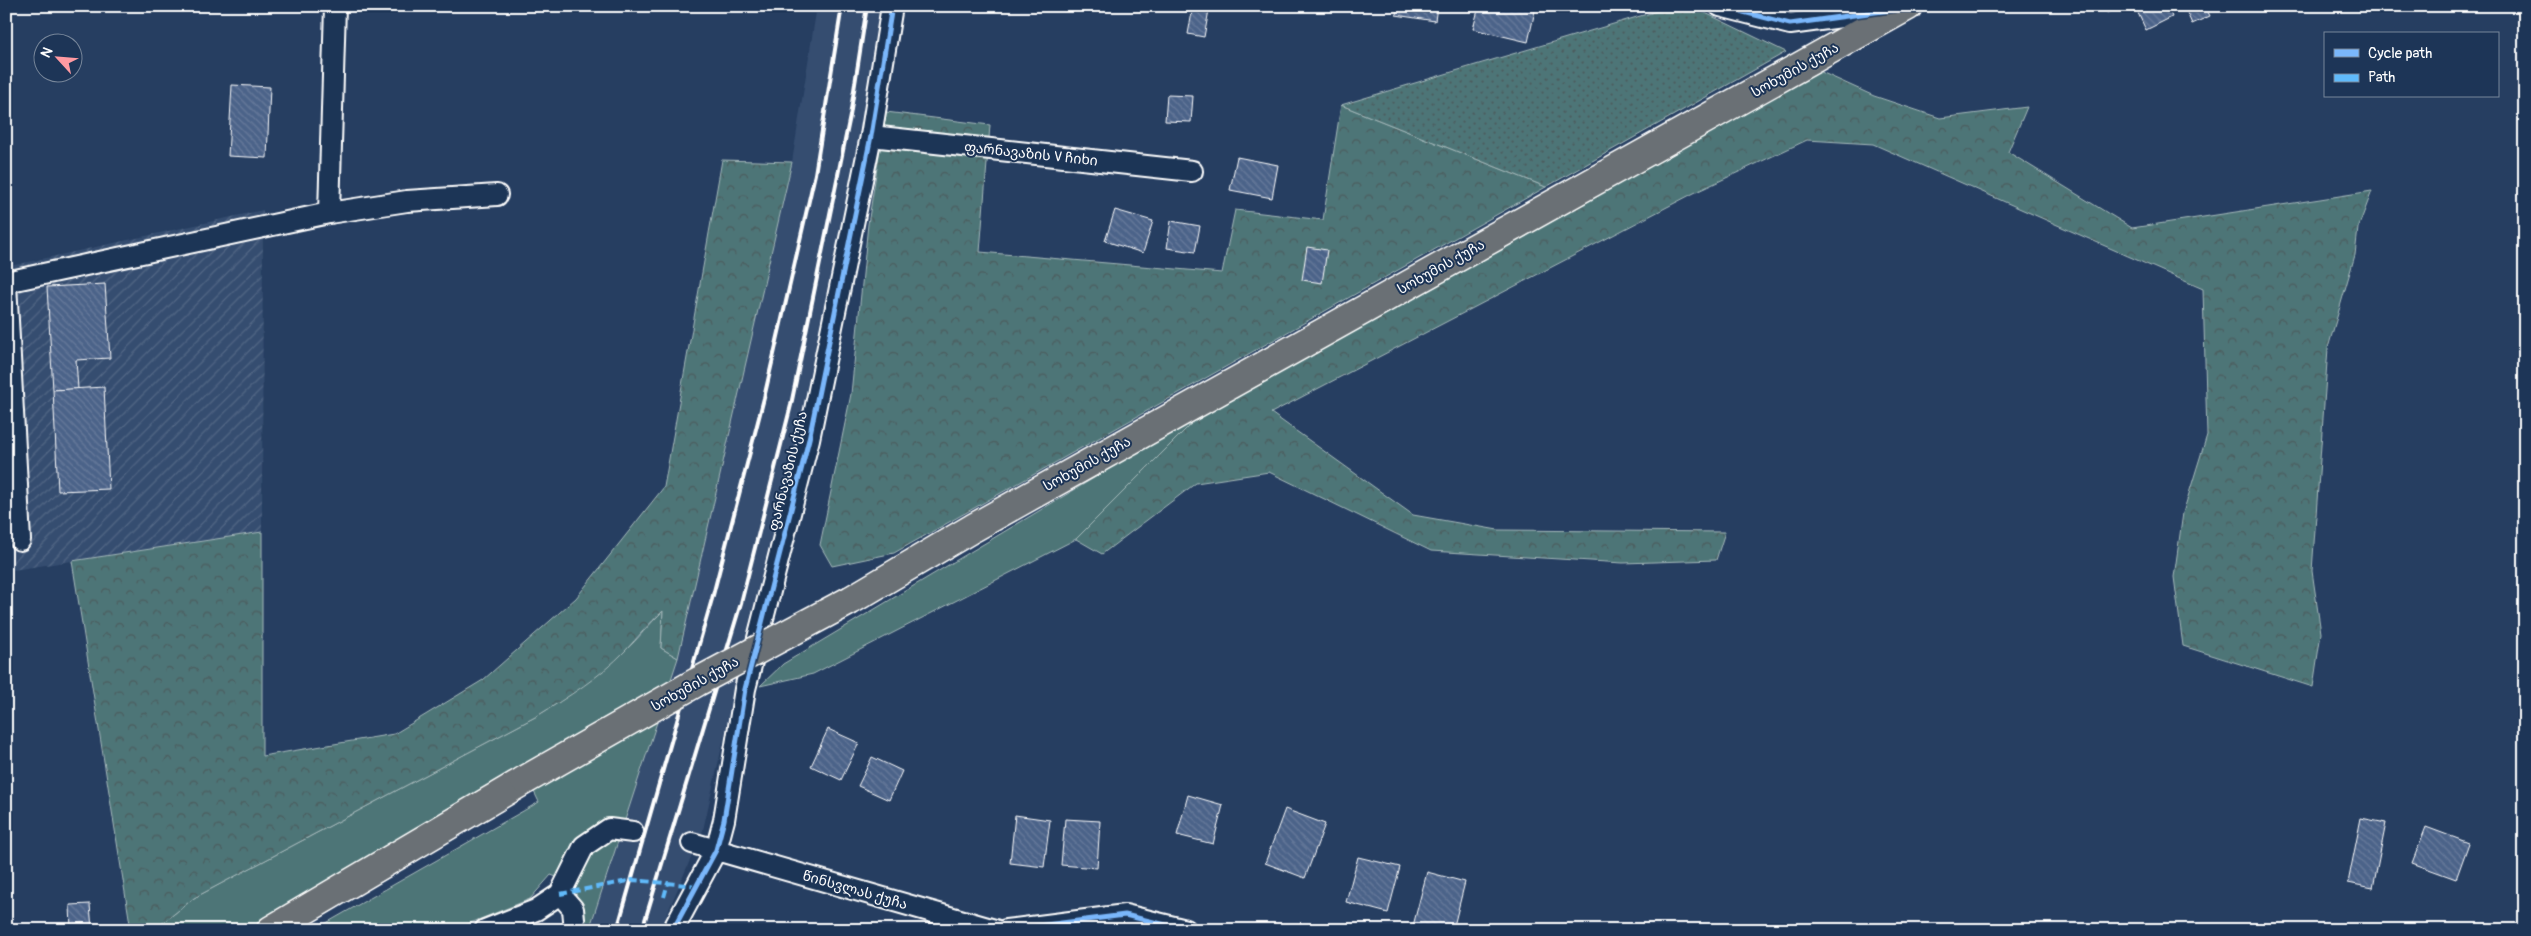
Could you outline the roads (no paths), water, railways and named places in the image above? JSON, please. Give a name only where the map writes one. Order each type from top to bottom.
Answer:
[{"type":"highway","name":"სოხუმის ქუჩა","points":[[271,930],[525,780],[697,682],[851,600],[981,523],[1906,7]]},
{"type":"street","points":[[329,213],[335,6]]},
{"type":"street","name":"ფარნავაზის ქუჩა","points":[[673,930],[716,850],[724,820],[745,689],[809,439],[871,136],[892,6]]},
{"type":"street","points":[[1720,6],[1790,24],[1906,7]]},
{"type":"street","name":"ფარნავაზის V ჩიხი","points":[[871,136],[1192,172]]},
{"type":"street","points":[[20,540],[6,283],[329,213],[407,201],[497,195]]},
{"type":"street","points":[[485,930],[536,910],[560,894],[584,846],[609,829],[633,832]]},
{"type":"street","name":"წინსვლას ქუჩა","points":[[692,843],[995,930]]},
{"type":"street","points":[[560,894],[573,909],[575,930]]},
{"type":"street","points":[[1006,930],[1125,915],[1186,930]]},
{"type":"railway","points":[[617,930],[712,599],[764,398],[815,174],[842,6]]},
{"type":"railway","points":[[642,930],[741,603],[791,405],[850,116],[867,6]]}]
